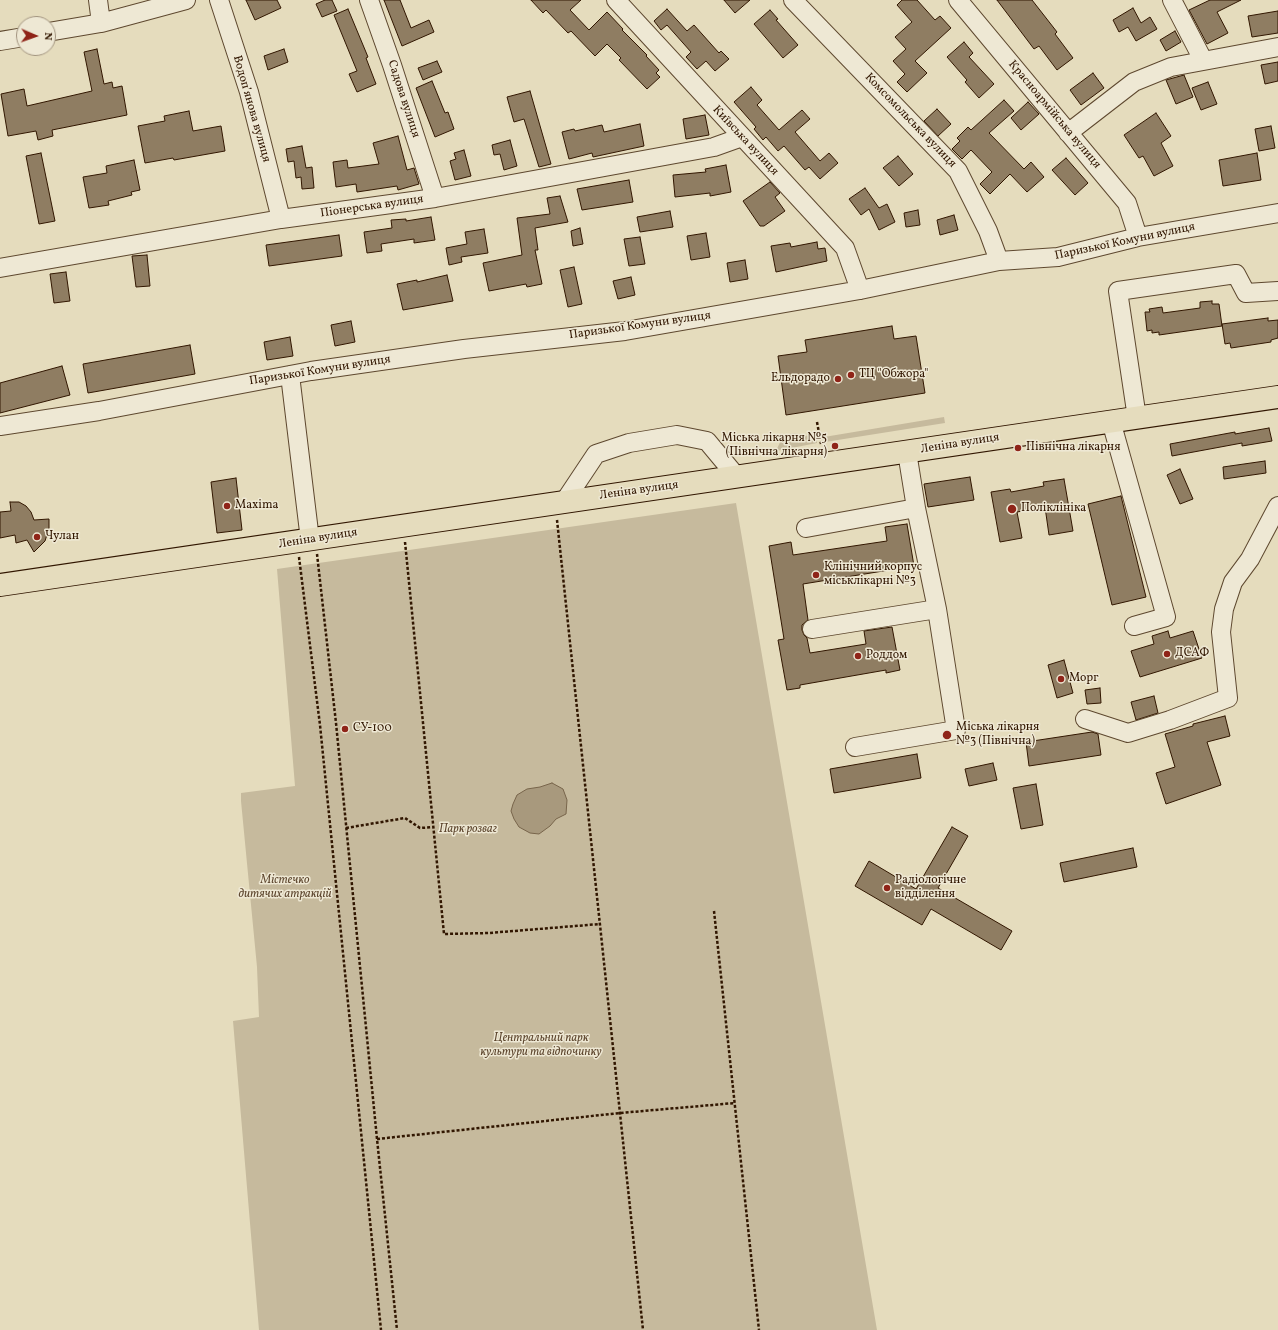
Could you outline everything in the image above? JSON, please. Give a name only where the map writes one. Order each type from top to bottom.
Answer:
[{"type":"main road","name":"Леніна вулиця","points":[[0,585],[308,541],[1278,397]]},
{"type":"street","points":[[98,0],[101,23]]},
{"type":"street","points":[[56,31],[101,23],[186,0]]},
{"type":"street","name":"Водоп’янова вулиця","points":[[219,0],[249,92],[281,219]]},
{"type":"street","name":"Садова вулиця","points":[[369,0],[392,65],[435,198]]},
{"type":"street","name":"Київська вулиця","points":[[616,0],[845,248],[860,290]]},
{"type":"street","name":"Комсомольська вулиця","points":[[793,0],[958,171],[988,231],[998,262]]},
{"type":"street","name":"Красноармійська вулиця","points":[[958,0],[1127,203],[1138,237]]},
{"type":"street","points":[[1172,0],[1203,60]]},
{"type":"street","points":[[0,41],[16,38]]},
{"type":"street","points":[[1068,133],[1134,82],[1171,67],[1278,47]]},
{"type":"street","name":"Піонерська вулиця","points":[[0,268],[281,219],[435,198],[714,147],[742,137]]},
{"type":"street","name":"Паризької Комуни вулиця","points":[[0,426],[99,411],[290,375],[464,349],[625,330],[860,290],[998,262],[1058,257],[1138,237],[1278,213]]},
{"type":"street","points":[[1137,418],[1118,291],[1236,274],[1246,293],[1278,291]]},
{"type":"street","points":[[290,375],[308,541]]},
{"type":"street","points":[[1111,422],[1166,617],[1134,626]]},
{"type":"street","points":[[560,503],[596,454],[629,443],[677,435],[707,441],[737,477]]},
{"type":"street","points":[[855,747],[956,730],[937,609],[916,508],[907,452]]},
{"type":"street","points":[[1085,718],[1128,733],[1170,720],[1228,698],[1221,632],[1224,609],[1233,582],[1250,559],[1278,506]]},
{"type":"street","points":[[806,528],[916,508]]},
{"type":"street","points":[[812,629],[937,609]]},
{"type":"path","points":[[817,422],[821,444]]},
{"type":"path","points":[[560,503],[600,924],[643,1330]]},
{"type":"path","points":[[403,526],[444,934],[489,933],[600,924]]},
{"type":"path","points":[[308,541],[336,723],[397,1330]]},
{"type":"path","points":[[308,541],[320,726],[381,1330]]},
{"type":"path","points":[[346,828],[405,818],[420,828],[434,827]]},
{"type":"path","points":[[714,911],[759,1330]]},
{"type":"path","points":[[377,1139],[620,1113],[735,1103]]},
{"type":"green space","points":[[944,417],[945,423],[825,442],[824,437]]},
{"type":"green space","points":[[795,433],[816,438],[817,443],[776,451],[785,435]]},
{"type":"green space","name":"Центральний парк культури та відпочинку","points":[[736,503],[877,1330],[259,1330],[233,1021],[259,1017],[257,967],[241,793],[295,786],[277,569]]},
{"type":"shaded area","points":[[552,783],[563,789],[567,800],[566,814],[556,819],[550,826],[539,834],[530,833],[519,827],[511,811],[517,795],[527,789]]},
{"type":"building","points":[[246,0],[277,0],[281,8],[255,20]]},
{"type":"building","points":[[325,0],[332,0],[337,11],[322,17],[316,4]]},
{"type":"building","points":[[384,0],[400,0],[411,28],[429,20],[434,32],[402,46]]},
{"type":"building","points":[[531,0],[581,0],[570,10],[589,30],[607,12],[623,29],[622,30],[647,55],[646,56],[659,70],[656,73],[660,77],[647,89],[619,60],[621,58],[607,44],[595,56],[571,31],[568,33],[546,10],[543,13]]},
{"type":"building","points":[[724,0],[750,0],[735,13]]},
{"type":"building","points":[[902,0],[917,0],[935,20],[940,16],[951,28],[915,61],[927,73],[907,92],[897,82],[905,74],[893,61],[906,49],[895,37],[912,22],[897,5]]},
{"type":"building","points":[[997,0],[1032,0],[1057,32],[1055,34],[1073,58],[1057,70],[1039,46],[1034,49]]},
{"type":"building","points":[[1210,0],[1241,0],[1217,12],[1228,33],[1207,44],[1189,10]]},
{"type":"building","points":[[1133,8],[1141,23],[1150,17],[1157,29],[1136,41],[1128,27],[1119,32],[1113,20]]},
{"type":"building","points":[[348,9],[368,57],[366,58],[376,84],[357,92],[349,74],[357,71],[334,15]]},
{"type":"building","points":[[667,9],[687,31],[694,25],[719,53],[721,51],[729,59],[715,71],[706,61],[697,69],[686,57],[691,52],[667,25],[661,30],[654,21]]},
{"type":"building","points":[[770,10],[778,19],[776,20],[798,45],[783,58],[754,24]]},
{"type":"building","points":[[1278,11],[1278,33],[1252,37],[1248,16]]},
{"type":"building","points":[[1175,31],[1181,42],[1166,51],[1160,40]]},
{"type":"building","points":[[964,42],[973,53],[969,57],[994,84],[979,98],[965,82],[967,80],[947,57]]},
{"type":"building","points":[[97,49],[104,84],[112,82],[113,88],[122,86],[127,115],[52,130],[53,136],[38,140],[36,131],[8,136],[1,94],[24,89],[27,106],[92,91],[84,52]]},
{"type":"building","points":[[284,49],[288,62],[268,70],[264,56]]},
{"type":"building","points":[[437,61],[442,72],[423,80],[418,68]]},
{"type":"building","points":[[1278,62],[1278,81],[1265,84],[1261,65]]},
{"type":"building","points":[[1093,73],[1104,88],[1081,105],[1070,90]]},
{"type":"building","points":[[1184,75],[1193,97],[1176,104],[1166,80]]},
{"type":"building","points":[[432,81],[445,113],[448,112],[454,129],[435,137],[416,88]]},
{"type":"building","points":[[1208,82],[1217,104],[1201,110],[1192,88]]},
{"type":"building","points":[[751,87],[762,100],[757,105],[779,130],[802,110],[810,119],[795,132],[820,161],[829,153],[838,163],[820,179],[809,167],[805,170],[784,146],[778,151],[766,137],[763,140],[754,129],[756,127],[734,102]]},
{"type":"building","points":[[530,91],[551,164],[539,167],[524,119],[514,122],[507,97]]},
{"type":"building","points":[[1004,100],[1014,111],[989,133],[1024,169],[1031,162],[1044,177],[1027,192],[1010,174],[990,194],[980,184],[992,172],[971,150],[962,159],[952,149],[960,141],[957,138],[968,127],[971,130]]},
{"type":"building","points":[[1028,102],[1039,114],[1021,130],[1011,118]]},
{"type":"building","points":[[937,109],[951,124],[938,136],[924,121]]},
{"type":"building","points":[[189,111],[193,131],[221,126],[225,151],[174,160],[173,158],[145,163],[138,126],[165,121],[164,116]]},
{"type":"building","points":[[1156,113],[1171,136],[1161,143],[1173,166],[1154,176],[1143,156],[1139,158],[1124,135]]},
{"type":"building","points":[[705,115],[709,135],[686,139],[683,119]]},
{"type":"building","points":[[640,124],[644,146],[593,157],[592,153],[569,159],[562,132],[574,129],[575,131],[602,125],[604,132]]},
{"type":"building","points":[[1271,126],[1275,148],[1259,151],[1255,129]]},
{"type":"building","points":[[398,136],[407,170],[414,168],[419,184],[398,190],[397,186],[357,192],[356,184],[336,187],[333,162],[347,160],[348,168],[379,164],[373,143]]},
{"type":"building","points":[[510,140],[517,166],[504,170],[500,154],[494,155],[492,145]]},
{"type":"building","points":[[302,146],[306,168],[312,167],[314,188],[302,189],[301,177],[296,178],[294,161],[288,162],[286,149]]},
{"type":"building","points":[[464,150],[471,176],[455,180],[450,161],[456,159],[454,153]]},
{"type":"building","points":[[41,153],[55,221],[39,224],[26,156]]},
{"type":"building","points":[[1257,153],[1261,180],[1223,186],[1219,160]]},
{"type":"building","points":[[898,156],[913,174],[899,186],[883,168]]},
{"type":"building","points":[[1066,158],[1088,183],[1075,195],[1052,170]]},
{"type":"building","points":[[134,160],[140,190],[131,192],[132,195],[108,201],[109,205],[89,208],[83,177],[107,173],[106,166]]},
{"type":"building","points":[[726,165],[731,192],[710,196],[710,193],[675,197],[673,175],[706,172],[705,169]]},
{"type":"building","points":[[629,180],[633,202],[582,210],[577,189]]},
{"type":"building","points":[[770,182],[780,193],[775,197],[785,211],[764,226],[760,226],[743,201]]},
{"type":"building","points":[[865,188],[879,208],[887,204],[895,222],[879,230],[869,209],[861,215],[849,199]]},
{"type":"building","points":[[560,196],[568,222],[535,228],[538,250],[535,250],[542,284],[527,287],[526,284],[489,291],[483,263],[522,255],[517,218],[550,214],[547,198]]},
{"type":"building","points":[[918,210],[920,225],[906,227],[904,213]]},
{"type":"building","points":[[670,211],[673,227],[640,232],[637,217]]},
{"type":"building","points":[[954,215],[958,230],[940,235],[937,220]]},
{"type":"building","points":[[431,217],[435,240],[414,243],[414,239],[381,244],[382,251],[367,253],[364,232],[392,228],[391,220],[406,219],[406,221]]},
{"type":"building","points":[[580,228],[583,244],[573,246],[571,231]]},
{"type":"building","points":[[484,229],[488,253],[461,257],[462,262],[449,265],[446,248],[467,244],[465,232]]},
{"type":"building","points":[[706,233],[710,257],[691,260],[687,236]]},
{"type":"building","points":[[339,235],[342,256],[269,266],[266,245]]},
{"type":"building","points":[[640,237],[645,264],[629,266],[624,239]]},
{"type":"building","points":[[817,242],[818,249],[825,248],[827,261],[776,272],[771,246],[790,243],[791,247]]},
{"type":"building","points":[[147,255],[150,286],[136,287],[132,256]]},
{"type":"building","points":[[745,260],[748,279],[730,282],[727,263]]},
{"type":"building","points":[[574,267],[582,304],[568,307],[560,270]]},
{"type":"building","points":[[66,272],[70,301],[54,303],[50,274]]},
{"type":"building","points":[[447,275],[453,301],[403,310],[397,284],[417,280],[417,282]]},
{"type":"building","points":[[631,277],[635,295],[618,299],[613,281]]},
{"type":"building","points":[[1212,301],[1212,304],[1219,304],[1222,326],[1159,335],[1159,332],[1152,333],[1152,330],[1147,331],[1145,312],[1150,312],[1149,309],[1162,307],[1163,313],[1200,308],[1200,302]]},
{"type":"building","points":[[1268,318],[1268,321],[1278,320],[1278,338],[1271,340],[1271,342],[1231,348],[1230,343],[1225,344],[1222,324]]},
{"type":"building","points":[[351,321],[355,342],[335,346],[331,325]]},
{"type":"building","name":"ТЦ \"Обжора\"","points":[[892,326],[894,339],[916,336],[925,393],[786,415],[778,356],[807,352],[805,340]]},
{"type":"building","points":[[290,337],[293,356],[267,360],[264,342]]},
{"type":"building","points":[[190,345],[195,374],[88,393],[83,364]]},
{"type":"building","points":[[62,366],[70,395],[0,413],[0,383]]},
{"type":"building","points":[[1269,428],[1272,441],[1242,446],[1242,443],[1172,456],[1170,444],[1235,432],[1235,434]]},
{"type":"building","points":[[1265,461],[1266,473],[1224,479],[1223,467]]},
{"type":"building","points":[[1180,469],[1193,499],[1180,504],[1167,475]]},
{"type":"building","points":[[970,477],[974,500],[928,507],[924,484]]},
{"type":"building","name":"Maxima","points":[[236,478],[242,530],[217,533],[211,482]]},
{"type":"building","name":"Поліклініка","points":[[1064,479],[1073,531],[1049,535],[1045,507],[1017,512],[1022,538],[1000,542],[991,492],[1010,489],[1011,492],[1044,486],[1043,482]]},
{"type":"building","points":[[1121,496],[1146,597],[1112,605],[1088,504]]},
{"type":"building","points":[[10,502],[19,502],[26,506],[31,512],[34,520],[49,519],[49,528],[45,541],[34,552],[27,540],[16,543],[15,535],[0,538],[0,512],[11,511]]},
{"type":"building","points":[[907,524],[914,566],[803,584],[808,620],[802,625],[802,630],[807,638],[810,653],[866,644],[864,631],[892,627],[900,670],[886,673],[886,670],[800,685],[800,688],[787,690],[778,640],[784,639],[769,546],[791,542],[793,555],[887,541],[885,527]]},
{"type":"building","name":"ДСАФ","points":[[1168,631],[1170,638],[1193,631],[1202,658],[1140,677],[1131,651],[1154,644],[1152,636]]},
{"type":"building","name":"Морг","points":[[1064,660],[1073,693],[1057,698],[1048,665]]},
{"type":"building","points":[[1100,688],[1101,703],[1087,704],[1085,690]]},
{"type":"building","points":[[1154,696],[1158,713],[1136,720],[1131,702]]},
{"type":"building","points":[[1225,716],[1230,736],[1207,742],[1221,785],[1166,804],[1156,773],[1175,767],[1165,734],[1193,726],[1193,724]]},
{"type":"building","points":[[1092,732],[1098,734],[1101,755],[1029,766],[1026,742]]},
{"type":"building","points":[[917,754],[921,778],[834,793],[830,769]]},
{"type":"building","points":[[993,763],[997,780],[969,786],[965,769]]},
{"type":"building","points":[[1036,784],[1043,825],[1021,829],[1013,788]]},
{"type":"building","name":"Радіологічне відділення","points":[[952,827],[968,836],[938,888],[1012,931],[1001,950],[931,909],[922,925],[855,886],[869,861],[916,889]]},
{"type":"building","points":[[1133,848],[1137,867],[1064,882],[1060,863]]},
{"type":"place","name":"ТЦ \"Обжора\"","points":[[851,375]]},
{"type":"place","name":"Ельдорадо","points":[[838,379]]},
{"type":"place","name":"Міська лікарня №5 (Північна лікарня)","points":[[835,446]]},
{"type":"place","name":"Північна лікарня","points":[[1018,448]]},
{"type":"place","name":"Maxima","points":[[227,506]]},
{"type":"place","name":"Поліклініка","points":[[1012,509]]},
{"type":"place","name":"Чулан","points":[[37,537]]},
{"type":"place","name":"Клінічний корпус міськлікарні №3","points":[[816,575]]},
{"type":"place","name":"ДСАФ","points":[[1167,654]]},
{"type":"place","name":"Роддом","points":[[858,656]]},
{"type":"place","name":"Морг","points":[[1061,679]]},
{"type":"place","name":"СУ-100","points":[[345,729]]},
{"type":"place","name":"Міська лікарня №3 (Північна)","points":[[947,735]]},
{"type":"place","name":"Радіологічне відділення","points":[[887,888]]},
{"type":"park label","name":"Парк розваг","points":[[468,830]]},
{"type":"park label","name":"Містечко дитячих атракцій","points":[[285,888]]}]
